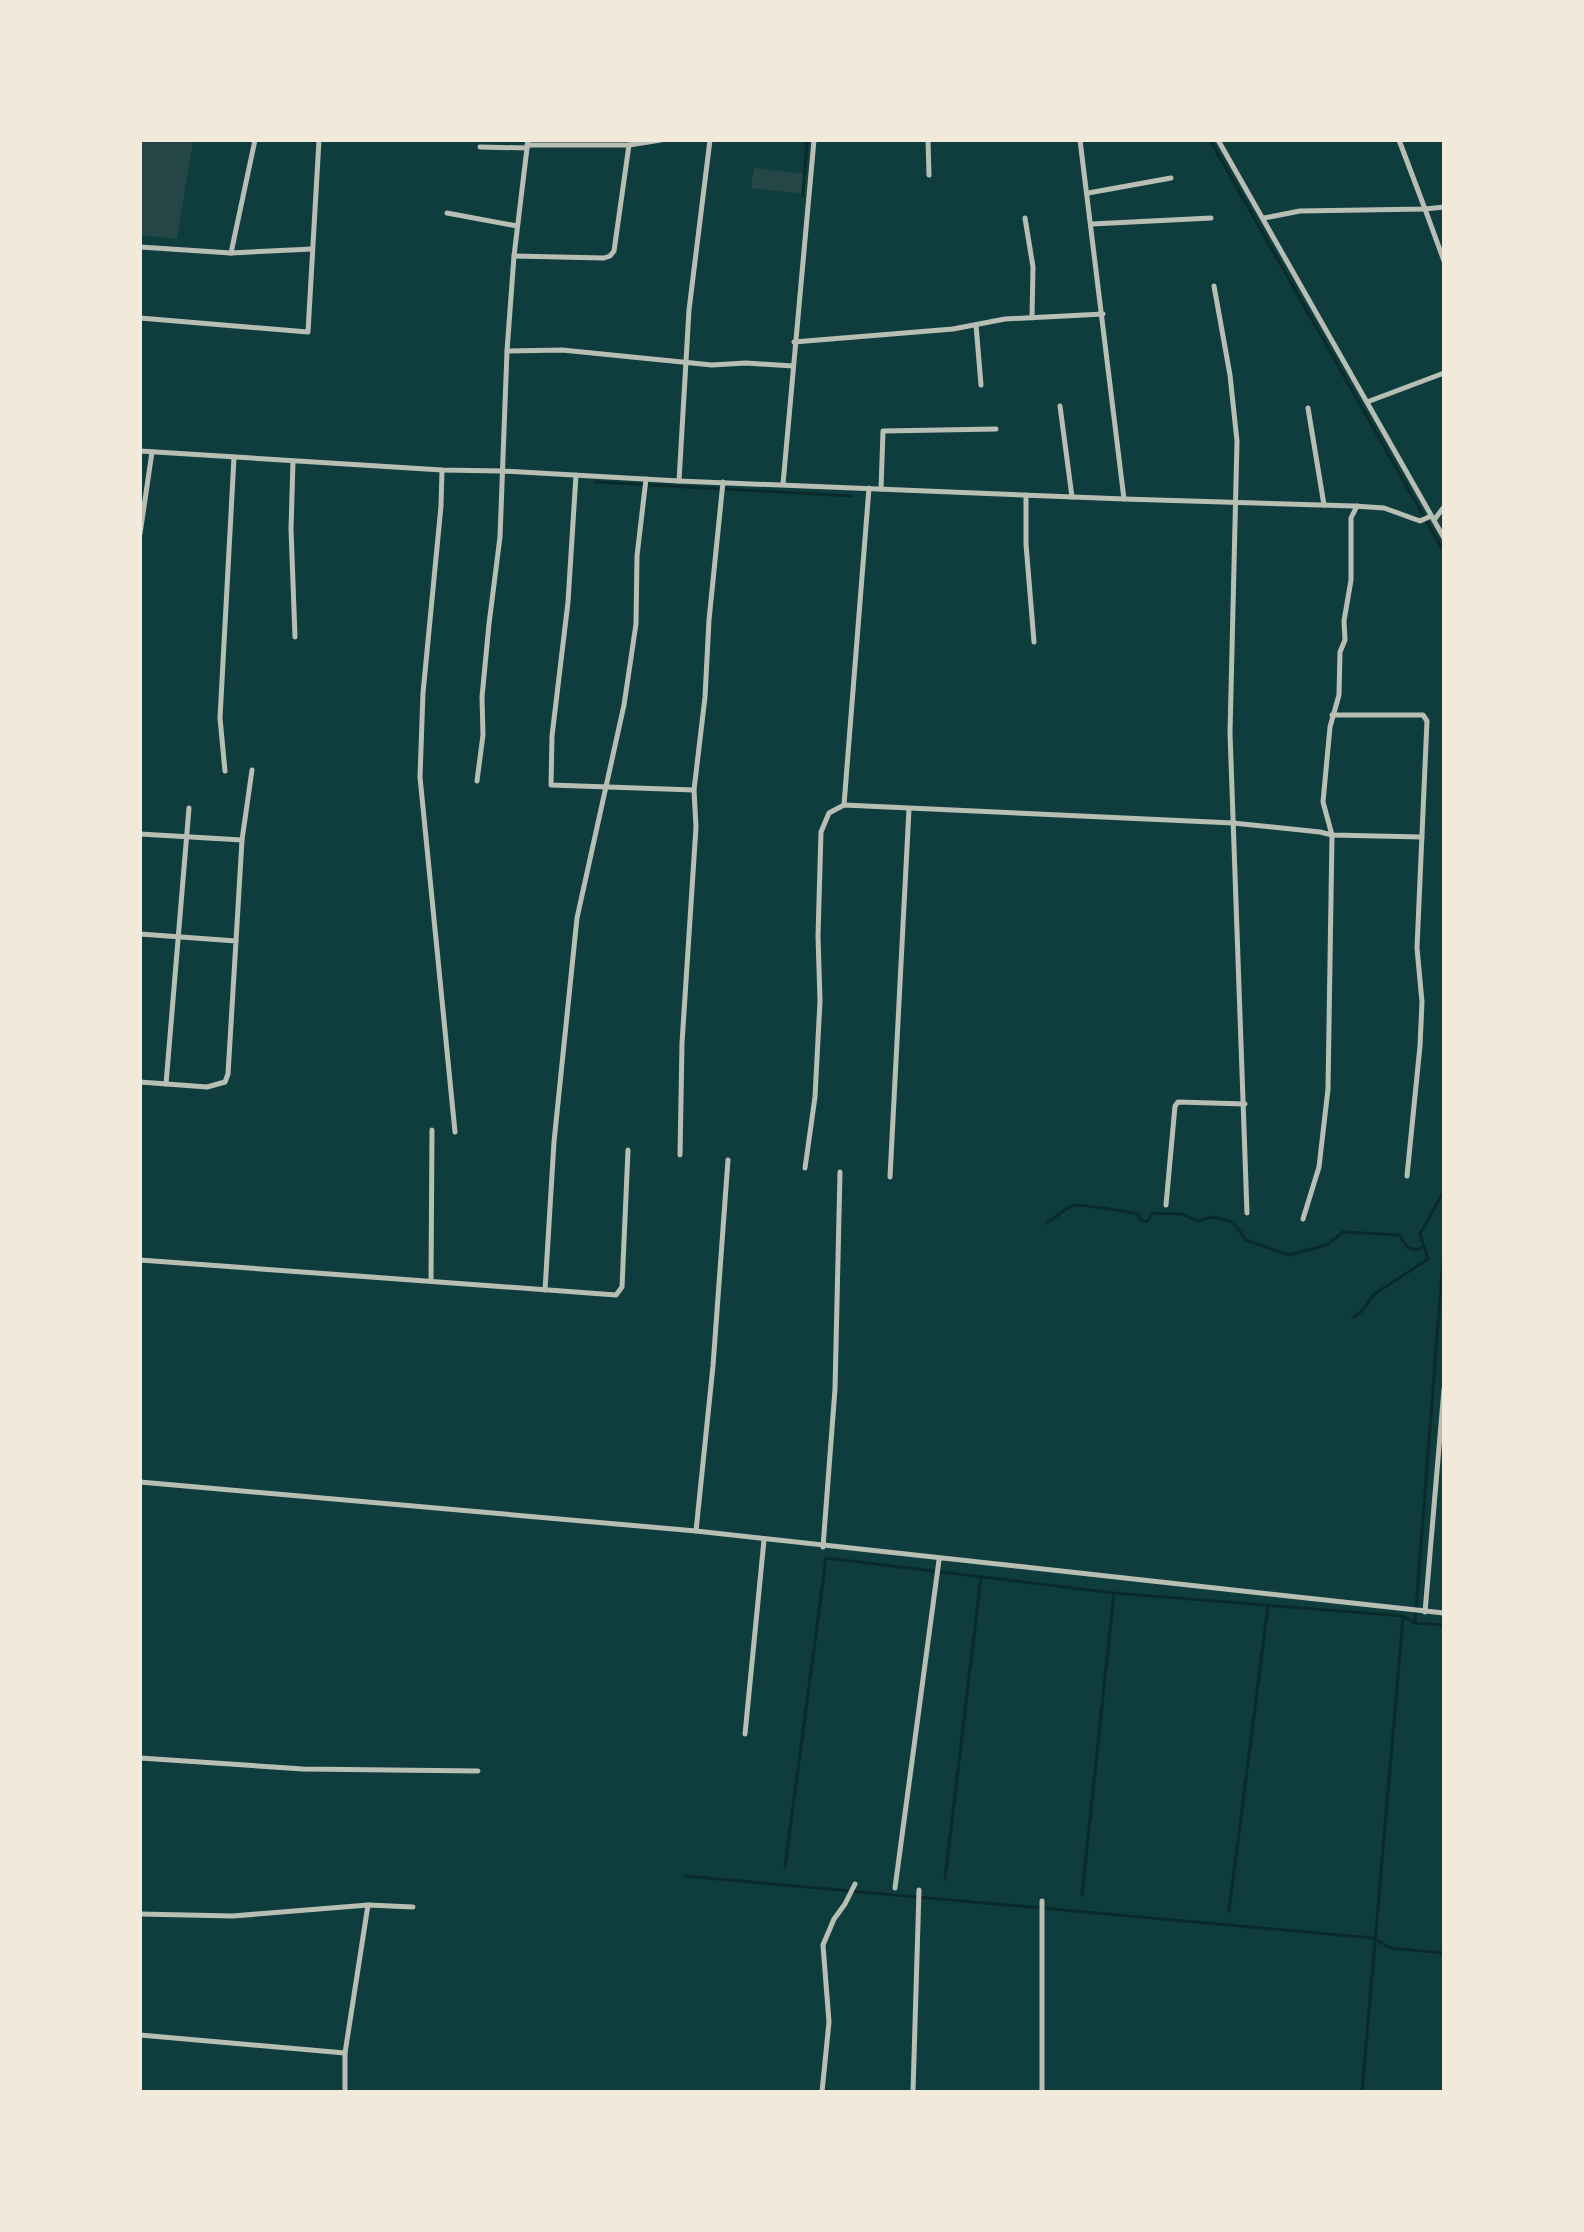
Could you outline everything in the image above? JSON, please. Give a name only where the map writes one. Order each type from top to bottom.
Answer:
[{"type":"street","points":[[231,253],[255,140]]},
{"type":"street","points":[[140,318],[308,332],[319,140]]},
{"type":"street","points":[[480,147],[629,145],[661,140]]},
{"type":"street","points":[[679,481],[689,310],[710,140]]},
{"type":"street","points":[[783,484],[814,140]]},
{"type":"street","points":[[928,140],[929,175]]},
{"type":"street","points":[[1080,140],[1124,499]]},
{"type":"street","points":[[1218,140],[1444,538]]},
{"type":"street","points":[[1399,140],[1444,261]]},
{"type":"street","points":[[477,781],[483,735],[482,697],[500,537],[514,256],[527,144]]},
{"type":"street","points":[[514,256],[610,256],[614,251],[623,201],[629,145]]},
{"type":"street","points":[[1088,193],[1171,178]]},
{"type":"street","points":[[1263,218],[1300,211],[1444,207]]},
{"type":"street","points":[[447,213],[517,226]]},
{"type":"street","points":[[1025,218],[1033,267],[1032,318]]},
{"type":"street","points":[[1092,224],[1211,218]]},
{"type":"street","points":[[140,247],[231,253],[312,249]]},
{"type":"street","points":[[1214,286],[1230,375],[1237,441],[1230,733],[1247,1213]]},
{"type":"street","points":[[794,342],[938,331],[1032,318],[1103,314]]},
{"type":"street","points":[[976,325],[981,385]]},
{"type":"street","points":[[507,351],[562,350],[712,365],[746,363],[793,366]]},
{"type":"street","points":[[1367,402],[1444,373]]},
{"type":"street","points":[[1060,406],[1072,497]]},
{"type":"street","points":[[1308,408],[1324,505]]},
{"type":"street","points":[[881,489],[883,431],[996,429]]},
{"type":"street","points":[[140,451],[679,481],[1357,506],[1384,508],[1420,521],[1433,517],[1444,507]]},
{"type":"street","points":[[140,534],[152,452]]},
{"type":"street","points":[[225,771],[220,718],[234,457]]},
{"type":"street","points":[[293,461],[291,529],[295,637]]},
{"type":"street","points":[[442,470],[423,693],[420,777],[455,1132]]},
{"type":"street","points":[[576,475],[568,602],[552,736],[551,785],[694,790]]},
{"type":"street","points":[[545,1290],[554,1142],[577,918],[624,705],[634,636],[637,556],[646,479]]},
{"type":"street","points":[[680,1155],[682,1043],[696,827],[694,790],[723,482]]},
{"type":"street","points":[[844,805],[869,488]]},
{"type":"street","points":[[1026,495],[1026,544],[1034,642]]},
{"type":"street","points":[[1303,1219],[1319,1167],[1328,1089],[1332,835],[1323,802],[1332,715],[1339,695],[1340,652],[1345,640],[1344,621],[1351,580],[1351,518],[1357,506]]},
{"type":"street","points":[[1433,517],[1444,522]]},
{"type":"street","points":[[1332,715],[1426,717],[1417,948],[1421,1031],[1407,1176]]},
{"type":"street","points":[[140,1082],[207,1087],[225,1082],[242,840],[252,770]]},
{"type":"street","points":[[805,1168],[815,1097],[819,1015],[821,832],[829,813],[844,805],[1233,823],[1332,835],[1422,837]]},
{"type":"street","points":[[166,1084],[189,808]]},
{"type":"street","points":[[890,1177],[909,809]]},
{"type":"street","points":[[140,834],[242,840]]},
{"type":"street","points":[[140,934],[236,941]]},
{"type":"street","points":[[1166,1205],[1175,1106],[1178,1102],[1245,1104]]},
{"type":"street","points":[[431,1281],[432,1130]]},
{"type":"street","points":[[140,1260],[611,1295],[621,1291],[628,1150]]},
{"type":"street","points":[[696,1531],[713,1366],[728,1160]]},
{"type":"street","points":[[823,1547],[835,1389],[840,1172]]},
{"type":"street","points":[[1425,1612],[1444,1389]]},
{"type":"street","points":[[140,1489],[140,1482],[696,1531],[1444,1613]]},
{"type":"street","points":[[745,1734],[764,1540]]},
{"type":"street","points":[[895,1888],[939,1560]]},
{"type":"street","points":[[140,1758],[303,1769],[478,1771]]},
{"type":"street","points":[[822,2092],[829,2022],[823,1945],[855,1884]]},
{"type":"street","points":[[913,2092],[919,1890]]},
{"type":"street","points":[[1042,1901],[1042,2092]]},
{"type":"street","points":[[140,1914],[233,1916],[368,1905],[413,1907]]},
{"type":"street","points":[[345,2092],[345,2053],[368,1905]]},
{"type":"street","points":[[140,2035],[345,2053]]},
{"type":"shaded area","points":[[140,140],[193,140],[177,239],[140,235]]},
{"type":"shaded area","points":[[754,168],[807,174],[806,194],[751,188]]},
{"type":"waterway","points":[[1210,140],[1444,552]]},
{"type":"waterway","points":[[803,195],[807,142]]},
{"type":"waterway","points":[[595,482],[852,496]]},
{"type":"waterway","points":[[1353,1318],[1373,1295],[1428,1259],[1420,1234],[1444,1191]]},
{"type":"waterway","points":[[1046,1223],[1067,1208],[1078,1205],[1138,1214],[1142,1221],[1147,1222],[1152,1213],[1182,1214],[1197,1221],[1213,1217],[1233,1222],[1246,1240],[1289,1255],[1327,1245],[1343,1232],[1399,1235],[1408,1248],[1417,1250],[1424,1246]]},
{"type":"waterway","points":[[1415,1623],[1444,1247]]},
{"type":"waterway","points":[[785,1867],[826,1558],[1114,1593],[1403,1616],[1415,1623],[1444,1625]]},
{"type":"waterway","points":[[945,1879],[981,1577]]},
{"type":"waterway","points":[[1082,1895],[1114,1593]]},
{"type":"waterway","points":[[1229,1911],[1268,1606]]},
{"type":"waterway","points":[[1362,2092],[1403,1618]]},
{"type":"waterway","points":[[685,1876],[1373,1938],[1391,1948],[1444,1953]]}]
